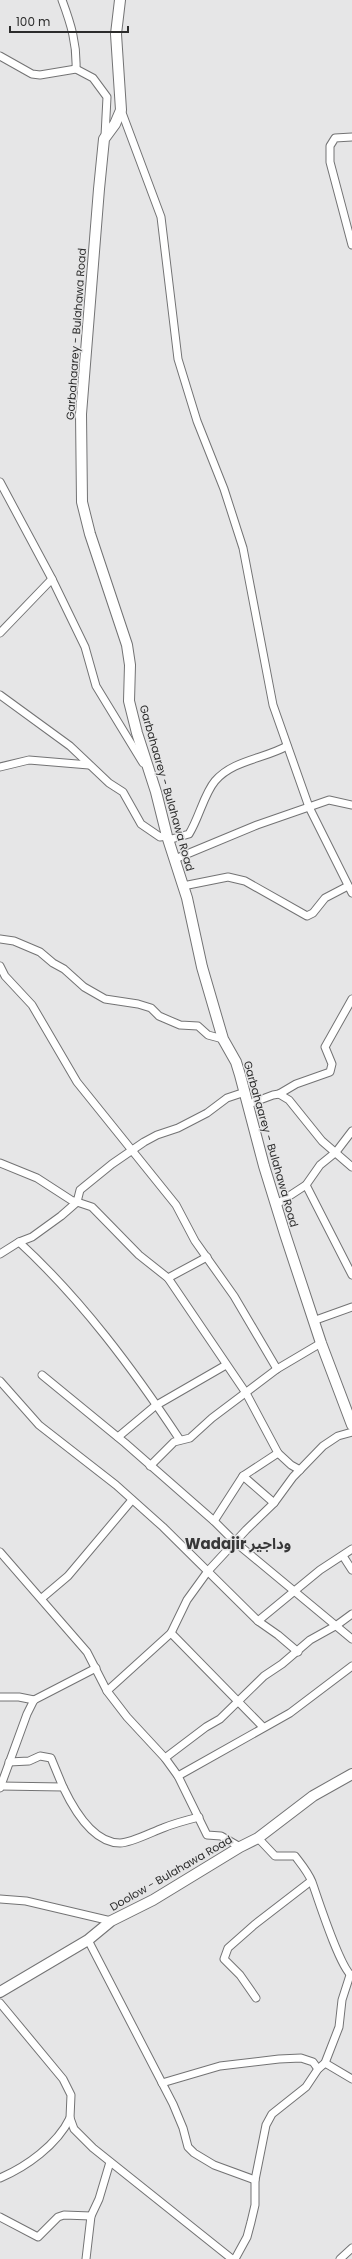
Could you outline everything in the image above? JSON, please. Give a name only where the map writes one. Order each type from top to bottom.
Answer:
[{"type":"main road","points":[[104,138],[115,124],[122,110],[116,34],[120,0]]},
{"type":"main road","name":"Garbahaarey - Bulahawa Road","points":[[104,138],[81,414],[82,502],[90,534],[127,646],[130,665],[129,701],[156,792],[167,838],[184,886],[202,967],[223,1039],[236,1062],[249,1104],[264,1166],[320,1343],[352,1425]]},
{"type":"main road","name":"Doolow - Bulahawa Road","points":[[0,1992],[88,1940],[111,1921],[153,1900],[240,1847],[258,1838],[313,1796],[352,1774]]},
{"type":"street","points":[[62,0],[73,29],[76,49],[76,69]]},
{"type":"street","points":[[0,56],[32,74],[40,75],[76,69],[93,78],[107,97],[104,138]]},
{"type":"street","points":[[122,110],[161,217],[178,359],[197,421],[224,489],[243,548],[269,686],[287,746],[309,807],[352,893]]},
{"type":"street","points":[[352,137],[336,138],[330,146],[330,162],[352,246]]},
{"type":"street","points":[[0,482],[52,578],[85,647],[96,686],[149,772]]},
{"type":"street","points":[[0,633],[52,578]]},
{"type":"street","points":[[0,695],[70,746],[109,783],[123,792],[141,824],[160,837],[167,838],[189,834],[199,818],[204,800],[215,782],[230,768],[274,753],[287,746]]},
{"type":"street","points":[[0,767],[29,760],[89,765]]},
{"type":"street","points":[[175,859],[257,826],[329,800],[352,805]]},
{"type":"street","points":[[184,886],[222,878],[245,881],[307,916],[313,913],[325,898],[348,886]]},
{"type":"street","points":[[0,939],[14,940],[40,952],[53,963],[64,969],[84,987],[105,999],[138,1004],[151,1008],[159,1016],[171,1022],[180,1025],[198,1026],[208,1035],[223,1039]]},
{"type":"street","points":[[0,966],[5,976],[32,1005],[77,1082],[134,1150],[176,1204],[189,1232],[245,1312],[277,1369]]},
{"type":"street","points":[[249,1104],[279,1094],[296,1084],[330,1072],[332,1064],[325,1047],[352,999]]},
{"type":"street","points":[[0,1254],[19,1242],[32,1237],[77,1202],[80,1190],[112,1164],[157,1135],[178,1128],[197,1119],[227,1098],[245,1092]]},
{"type":"street","points":[[279,1094],[289,1100],[322,1141],[352,1167]]},
{"type":"street","points":[[277,1204],[306,1185],[320,1164],[336,1152],[352,1131]]},
{"type":"street","points":[[0,1163],[37,1178],[77,1202],[98,1211],[139,1255],[168,1278],[193,1311],[226,1365],[246,1393],[278,1453],[291,1466],[300,1470]]},
{"type":"street","points":[[306,1185],[352,1275]]},
{"type":"street","points":[[19,1242],[59,1282],[98,1327],[144,1385],[155,1406],[180,1440]]},
{"type":"street","points":[[168,1278],[207,1257]]},
{"type":"street","points":[[313,1321],[352,1307]]},
{"type":"street","points":[[150,1466],[168,1447],[180,1440],[190,1438],[212,1418],[277,1369],[320,1343]]},
{"type":"street","points":[[118,1437],[155,1406],[226,1365]]},
{"type":"street","points":[[42,1375],[118,1437],[214,1520],[235,1542],[337,1625],[352,1639]]},
{"type":"street","points":[[0,1381],[39,1425],[132,1500],[208,1571],[258,1621],[298,1652]]},
{"type":"street","points":[[107,1691],[155,1649],[170,1632],[187,1600],[208,1571],[274,1503],[300,1470],[323,1446],[338,1436],[352,1432]]},
{"type":"street","points":[[214,1520],[243,1476],[278,1453]]},
{"type":"street","points":[[243,1476],[274,1503]]},
{"type":"street","points":[[42,1598],[68,1576],[132,1500]]},
{"type":"street","points":[[258,1621],[320,1570],[352,1549]]},
{"type":"street","points":[[0,1552],[42,1598],[87,1652],[107,1691],[126,1716],[165,1758],[178,1776],[199,1817],[206,1835],[221,1836],[240,1847]]},
{"type":"street","points":[[343,1556],[352,1570]]},
{"type":"street","points":[[165,1758],[206,1727],[220,1719],[264,1676],[298,1652],[319,1634],[337,1625],[352,1614]]},
{"type":"street","points":[[170,1632],[214,1675],[263,1727]]},
{"type":"street","points":[[178,1776],[209,1760],[263,1727],[290,1713],[352,1666]]},
{"type":"street","points":[[63,1787],[0,1787],[27,1714],[34,1700],[96,1668]]},
{"type":"street","points":[[0,1697],[19,1696],[34,1700]]},
{"type":"street","points":[[9,1762],[29,1761],[40,1756],[51,1758],[71,1804],[96,1834],[109,1842],[121,1844],[165,1827],[199,1817]]},
{"type":"street","points":[[235,2259],[247,2237],[255,2205],[255,2180],[265,2131],[272,2114],[306,2087],[318,2069],[325,2063],[339,2027],[342,2000],[351,1975],[328,1927],[311,1881],[295,1856],[276,1856],[258,1838]]},
{"type":"street","points":[[256,1998],[240,1975],[224,1959],[225,1954],[228,1948],[254,1925],[311,1881]]},
{"type":"street","points":[[0,1899],[26,1902],[111,1921]]},
{"type":"street","points":[[88,1940],[162,2083],[183,2128],[188,2147],[214,2165],[255,2180]]},
{"type":"street","points":[[0,2003],[63,2079],[71,2095],[72,2107],[70,2118],[59,2133],[26,2164],[0,2178]]},
{"type":"street","points":[[162,2083],[220,2066],[279,2058],[301,2058],[313,2062],[318,2069]]},
{"type":"street","points":[[325,2063],[352,2079]]},
{"type":"street","points":[[70,2118],[74,2129],[110,2162],[232,2259]]},
{"type":"street","points":[[86,2259],[91,2216],[100,2199],[110,2162]]},
{"type":"street","points":[[0,2217],[38,2237],[58,2217],[64,2215],[91,2216]]},
{"type":"street","points":[[340,2259],[352,2248]]},
{"type":"district","name":"Wadajir وداجير","points":[[238,1543]]}]
